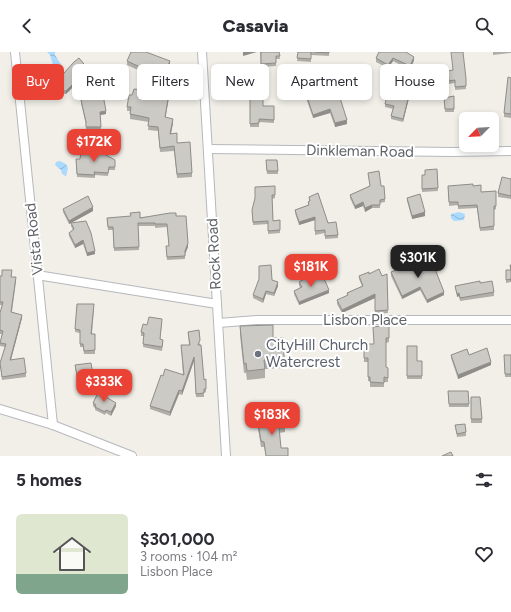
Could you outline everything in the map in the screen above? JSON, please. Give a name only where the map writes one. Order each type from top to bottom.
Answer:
[{"type":"street","name":"Vista Road","points":[[15,52],[53,425]]},
{"type":"street","name":"Rock Road","points":[[202,52],[226,456]]},
{"type":"street","name":"Dinkleman Road","points":[[208,149],[452,152],[511,151]]},
{"type":"street","points":[[37,274],[217,304]]},
{"type":"street","name":"Lisbon Place","points":[[218,323],[264,320],[511,320]]},
{"type":"street","points":[[0,409],[53,425],[132,456]]},
{"type":"water","points":[[47,52],[55,52],[55,55],[61,64],[53,64],[50,55]]},
{"type":"water","points":[[60,161],[66,164],[68,168],[66,176],[62,174],[61,170],[55,165],[56,162]]},
{"type":"water","points":[[459,212],[465,214],[464,220],[454,221],[451,218],[451,214]]},
{"type":"building","points":[[131,52],[146,52],[170,61],[169,64],[137,64],[137,66],[127,61]]},
{"type":"building","points":[[261,52],[279,52],[280,56],[276,56],[276,63],[261,64]]},
{"type":"building","points":[[298,52],[311,52],[311,59],[297,58]]},
{"type":"building","points":[[379,52],[406,52],[414,57],[411,64],[406,64],[393,58],[389,64],[386,64],[376,58]]},
{"type":"building","points":[[451,52],[463,52],[466,86],[455,87],[455,80],[449,81],[449,71],[453,70]]},
{"type":"building","points":[[79,58],[84,64],[72,64]]},
{"type":"building","points":[[72,64],[72,85],[66,91],[64,91],[64,73]]},
{"type":"building","points":[[508,77],[511,78],[511,114],[504,113]]},
{"type":"building","points":[[134,89],[137,89],[137,100],[168,100],[165,117],[173,119],[170,134],[177,133],[177,143],[190,142],[192,173],[177,174],[174,146],[160,148],[158,127],[148,126],[149,118],[130,114],[131,107],[127,107],[129,95],[132,95]]},
{"type":"building","points":[[454,96],[454,109],[445,109],[444,100],[449,100],[449,97]]},
{"type":"building","points":[[81,100],[104,100],[106,111],[100,112],[101,127],[86,127]]},
{"type":"building","points":[[250,100],[263,100],[263,106],[274,106],[274,120],[259,119],[259,123],[250,124]]},
{"type":"building","points":[[308,100],[341,100],[347,120],[335,123],[330,109],[313,115]]},
{"type":"building","points":[[386,100],[408,100],[403,119],[391,116],[394,106],[385,104]]},
{"type":"building","points":[[97,150],[115,160],[115,167],[109,167],[108,173],[94,172],[95,175],[77,174],[76,159],[80,159],[81,151]]},
{"type":"building","points":[[266,160],[277,160],[278,171],[267,171]]},
{"type":"building","points":[[437,169],[438,188],[422,189],[422,175],[425,175],[425,170]]},
{"type":"building","points":[[379,171],[381,186],[384,186],[385,199],[380,200],[380,205],[372,205],[365,208],[363,202],[355,206],[350,195],[370,186],[368,173]]},
{"type":"building","points":[[502,177],[511,179],[511,196],[498,193]]},
{"type":"building","points":[[473,184],[473,186],[481,185],[481,192],[496,191],[494,226],[480,228],[477,205],[458,206],[458,202],[449,202],[448,186]]},
{"type":"building","points":[[275,186],[275,195],[272,195],[273,221],[280,220],[280,230],[268,231],[268,221],[253,222],[252,210],[255,198],[255,187]]},
{"type":"building","points":[[318,193],[328,223],[336,222],[338,235],[325,236],[325,230],[315,231],[315,217],[299,222],[295,210],[309,205],[309,197]]},
{"type":"building","points":[[420,194],[425,212],[412,216],[407,198]]},
{"type":"building","points":[[88,196],[93,207],[69,221],[63,209]]},
{"type":"building","points":[[140,212],[140,218],[170,213],[176,213],[176,216],[186,216],[188,243],[185,256],[167,257],[166,246],[169,246],[167,224],[138,223],[139,247],[114,248],[113,227],[108,227],[107,218],[131,216],[130,213]]},
{"type":"building","points":[[86,221],[91,233],[95,251],[87,253],[83,240],[75,245],[69,233],[74,229],[71,223]]},
{"type":"building","points":[[426,258],[431,270],[435,269],[444,292],[427,300],[420,287],[402,296],[391,272]]},
{"type":"building","points":[[271,265],[272,280],[278,282],[274,293],[266,291],[263,299],[253,295],[259,279],[259,266]]},
{"type":"building","points":[[379,269],[382,276],[387,274],[388,310],[375,311],[375,294],[342,310],[337,300],[348,295],[347,293],[363,286],[359,276],[369,272],[369,274]]},
{"type":"building","points":[[2,270],[12,270],[11,277],[16,277],[11,312],[22,315],[10,360],[24,358],[26,373],[2,377],[0,363],[6,344],[0,343],[3,331],[0,330],[0,313],[3,302],[0,302],[0,276],[2,276]]},
{"type":"building","points":[[506,270],[511,270],[511,279],[506,280]]},
{"type":"building","points":[[322,274],[329,290],[299,302],[294,291],[302,287],[299,282],[308,277],[309,280]]},
{"type":"building","points":[[480,281],[480,283],[492,281],[494,292],[460,298],[459,293],[457,294],[455,286]]},
{"type":"building","points":[[77,304],[94,304],[91,334],[95,334],[95,350],[84,351],[83,344],[80,344],[80,330],[75,329]]},
{"type":"building","points":[[149,317],[162,319],[160,339],[163,340],[162,347],[143,344],[144,333],[141,332],[143,324],[147,325]]},
{"type":"building","name":"CityHill Church Watercrest","points":[[273,325],[273,338],[284,338],[284,359],[264,360],[265,369],[247,371],[246,363],[244,364],[240,326]]},
{"type":"building","points":[[389,325],[389,338],[386,338],[386,367],[388,368],[388,378],[384,377],[384,383],[370,382],[370,377],[368,377],[368,358],[364,358],[364,344],[374,344],[373,327]]},
{"type":"building","points":[[199,330],[200,340],[198,345],[201,345],[204,380],[206,379],[206,389],[204,389],[204,393],[196,394],[194,357],[182,391],[179,390],[170,412],[150,406],[161,375],[163,376],[165,369],[184,375],[181,345],[190,345],[188,332]]},
{"type":"building","points":[[407,346],[417,346],[417,361],[422,361],[422,376],[407,376]]},
{"type":"building","points":[[487,348],[491,362],[458,375],[451,355],[467,349],[469,355]]},
{"type":"building","points":[[504,355],[511,355],[511,374],[505,374]]},
{"type":"building","points":[[91,363],[95,387],[80,390],[75,365]]},
{"type":"building","points":[[99,391],[116,403],[111,412],[106,410],[105,412],[95,407],[96,405],[93,403]]},
{"type":"building","points":[[448,391],[468,391],[469,404],[449,404]]},
{"type":"building","points":[[471,397],[480,397],[482,419],[471,419]]},
{"type":"building","points":[[257,417],[285,419],[285,426],[279,427],[281,448],[288,448],[288,456],[266,456],[264,442],[261,441]]},
{"type":"building","points":[[465,424],[466,432],[457,434],[455,425]]},
{"type":"building","points":[[451,452],[453,456],[442,456]]},
{"type":"place","name":"CityHill Church Watercrest","points":[[258,354]]}]
